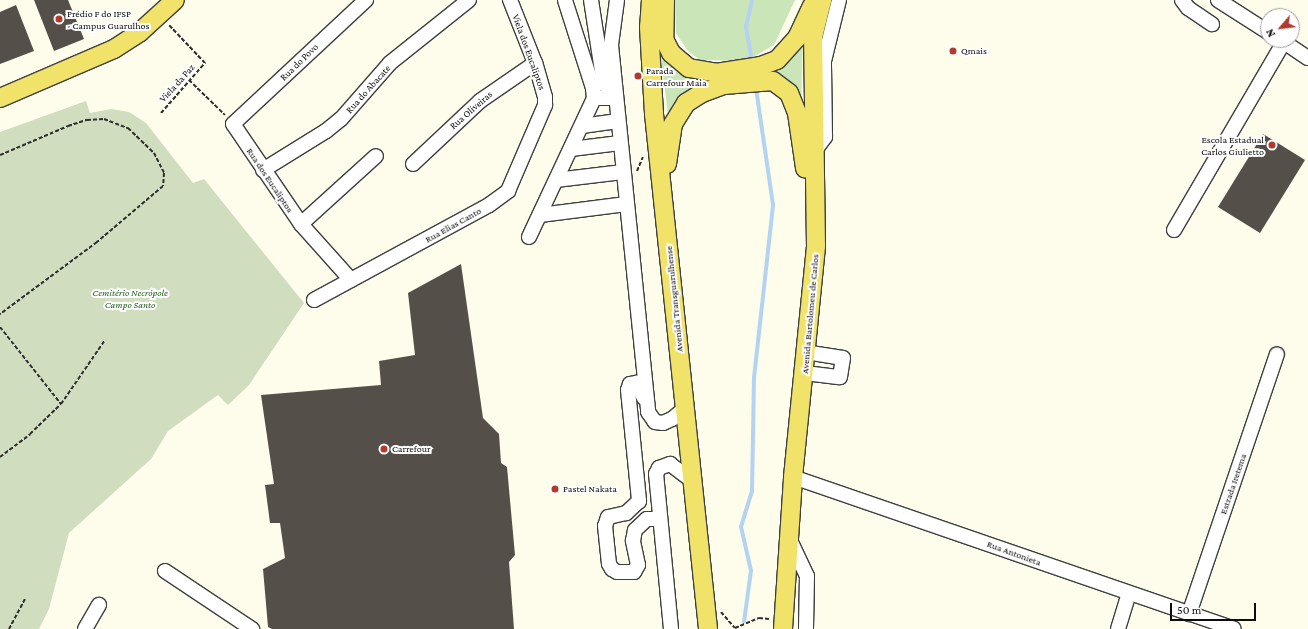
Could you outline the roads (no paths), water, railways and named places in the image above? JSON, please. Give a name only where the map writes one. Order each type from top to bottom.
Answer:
[{"type":"main road","points":[[0,98],[114,49],[140,32],[175,0]]},
{"type":"main road","name":"Avenida Transguarulhense","points":[[651,0],[651,72],[691,480],[711,603]]},
{"type":"main road","points":[[665,0],[664,39],[671,53],[689,68],[716,73],[760,66],[777,60],[797,38],[815,0]]},
{"type":"main road","name":"Avenida Bartolomeu de Carlos","points":[[783,624],[793,477],[805,373],[816,246],[813,37],[822,0]]},
{"type":"main road","points":[[666,223],[667,163],[676,116],[686,103],[702,93],[724,85],[773,81],[789,93],[797,113],[816,246]]},
{"type":"main road","points":[[703,629],[711,603]]},
{"type":"main road","points":[[708,629],[711,603]]},
{"type":"street","name":"Rua do Povo","points":[[233,124],[366,0]]},
{"type":"street","name":"Rua do Abacate","points":[[262,170],[326,131],[341,119],[390,64],[469,0]]},
{"type":"street","name":"Viela dos Eucaliptos","points":[[510,0],[535,63],[544,90],[545,105]]},
{"type":"street","points":[[529,237],[594,98],[593,88],[564,0]]},
{"type":"street","points":[[591,0],[604,84],[616,98]]},
{"type":"street","points":[[617,0],[611,45],[620,143],[629,173],[626,204],[648,412]]},
{"type":"street","points":[[814,152],[825,137],[824,61],[839,0]]},
{"type":"street","points":[[1182,0],[1188,8],[1212,24]]},
{"type":"street","points":[[1218,0],[1236,4],[1260,25]]},
{"type":"street","points":[[1174,230],[1278,48]]},
{"type":"street","points":[[1293,48],[1308,58]]},
{"type":"street","name":"Rua Oliveiras","points":[[412,164],[480,101],[535,63]]},
{"type":"street","points":[[594,98],[616,98]]},
{"type":"street","name":"Rua Elias Canto","points":[[314,300],[489,205],[508,191],[545,105]]},
{"type":"street","points":[[582,126],[618,121]]},
{"type":"street","name":"Rua dos Eucaliptos","points":[[233,124],[262,170],[301,224],[351,280]]},
{"type":"street","points":[[571,149],[620,143]]},
{"type":"street","points":[[301,224],[376,156]]},
{"type":"street","points":[[556,180],[629,173]]},
{"type":"street","points":[[540,215],[626,204]]},
{"type":"street","points":[[805,373],[840,377],[843,358],[807,352]]},
{"type":"street","name":"Estrada Iretema","points":[[1190,614],[1276,354]]},
{"type":"street","points":[[660,519],[647,519],[635,530],[633,541],[638,565],[634,572],[617,572],[612,569],[609,564],[605,526],[613,514],[626,512],[639,501],[628,390],[630,384],[637,382],[648,412],[656,422],[663,423],[672,419],[685,408]]},
{"type":"street","points":[[671,629],[656,480],[659,468],[670,464],[691,480]]},
{"type":"street","name":"Rua Antonieta","points":[[793,477],[1234,629]]},
{"type":"street","points":[[789,538],[807,576],[806,629]]},
{"type":"street","points":[[164,571],[252,629]]},
{"type":"street","points":[[1118,629],[1129,594]]},
{"type":"street","points":[[86,629],[99,605]]},
{"type":"waterway","points":[[752,0],[746,27],[752,62]]},
{"type":"waterway","points":[[744,622],[751,571],[741,527],[752,492],[754,378],[773,205],[756,88]]},
{"type":"place","name":"Prédio F do IFSP - Campus Guarulhos","points":[[59,19]]},
{"type":"place","name":"Qmais","points":[[953,51]]},
{"type":"place","name":"Parada Carrefour Maia","points":[[638,76]]},
{"type":"place","name":"Escola Estadual Carlos Giulietto","points":[[1272,145]]},
{"type":"place","name":"Carrefour","points":[[384,449]]},
{"type":"place","name":"Pastel Nakata","points":[[555,489]]},
{"type":"park label","name":"Cemitério Necrópole Campo Santo","points":[[130,298]]}]
